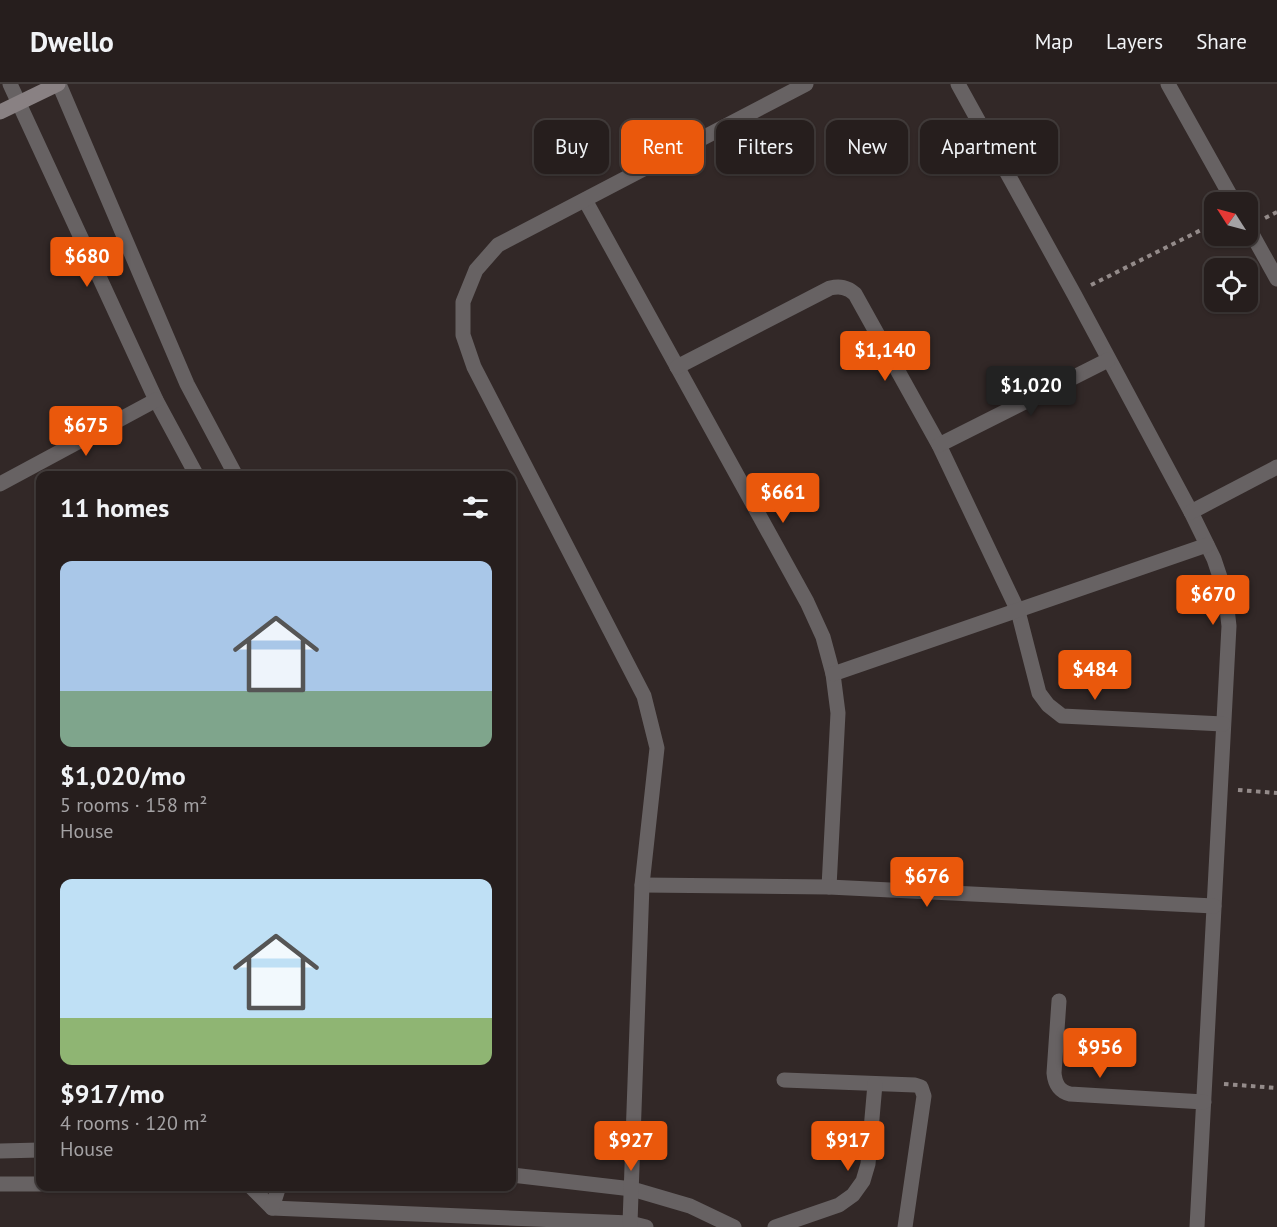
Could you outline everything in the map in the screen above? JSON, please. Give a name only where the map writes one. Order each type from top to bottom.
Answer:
[{"type":"street","points":[[10,84],[156,400],[193,471]]},
{"type":"street","points":[[0,112],[59,84],[187,384],[233,471]]},
{"type":"street","points":[[630,1222],[642,885],[657,748],[644,696],[474,367],[462,336],[463,302],[476,270],[498,245],[806,84]]},
{"type":"street","points":[[958,84],[1191,512],[1207,545],[1225,592],[1230,626],[1197,1227]]},
{"type":"street","points":[[1168,84],[1227,192]]},
{"type":"street","points":[[585,200],[807,602],[823,637],[833,674],[838,712],[829,887]]},
{"type":"street","points":[[1258,245],[1277,279]]},
{"type":"street","points":[[677,367],[830,288],[843,287],[855,294],[939,445],[1018,611],[1039,693],[1048,705],[1062,716],[1223,724]]},
{"type":"street","points":[[939,445],[1108,360]]},
{"type":"street","points":[[0,484],[156,400]]},
{"type":"street","points":[[1191,512],[1277,467]]},
{"type":"street","points":[[833,674],[1207,545]]},
{"type":"street","points":[[642,885],[829,887],[1214,906]]},
{"type":"street","points":[[1059,1001],[1054,1079],[1060,1089],[1070,1094],[1203,1102]]},
{"type":"street","points":[[784,1080],[921,1087],[924,1093],[905,1227]]},
{"type":"street","points":[[776,1227],[839,1206],[853,1195],[863,1181],[868,1164],[875,1084]]},
{"type":"street","points":[[0,1151],[36,1150]]},
{"type":"street","points":[[516,1175],[632,1188],[690,1206],[734,1227]]},
{"type":"street","points":[[0,1184],[36,1184]]},
{"type":"street","points":[[254,1191],[272,1208],[630,1222],[646,1227]]},
{"type":"street","points":[[272,1208],[277,1191]]},
{"type":"path","points":[[1074,294],[1204,229]]},
{"type":"path","points":[[1220,788],[1277,793]]},
{"type":"path","points":[[1205,1083],[1277,1088]]}]
